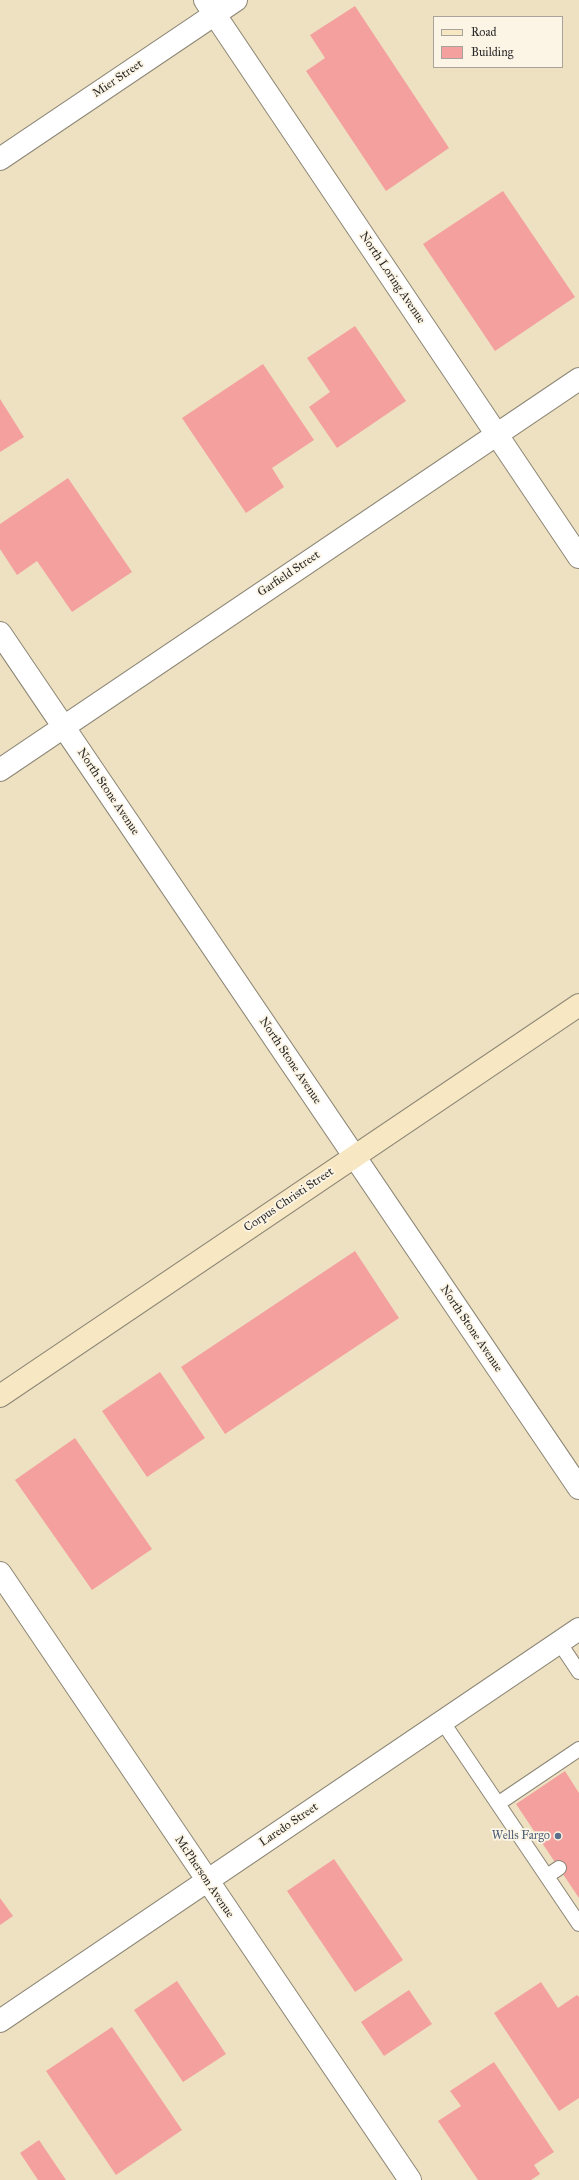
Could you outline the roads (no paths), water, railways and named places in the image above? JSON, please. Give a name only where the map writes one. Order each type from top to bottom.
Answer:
[{"type":"main road","name":"Corpus Christi Street","points":[[0,1396],[579,1005]]},
{"type":"street","name":"Mier Street","points":[[0,159],[210,7],[236,0]]},
{"type":"street","name":"North Loring Avenue","points":[[210,7],[579,557]]},
{"type":"street","name":"Garfield Street","points":[[0,770],[63,726],[579,379]]},
{"type":"street","name":"North Stone Avenue","points":[[0,633],[579,1488]]},
{"type":"street","name":"McPherson Avenue","points":[[0,1573],[410,2180]]},
{"type":"street","name":"Laredo Street","points":[[0,2021],[579,1629]]},
{"type":"lane","points":[[559,1642],[579,1672]]},
{"type":"lane","points":[[442,1721],[499,1803],[553,1872],[579,1924]]},
{"type":"lane","points":[[499,1803],[579,1749]]},
{"type":"place","name":"Wells Fargo","points":[[558,1836]]}]
